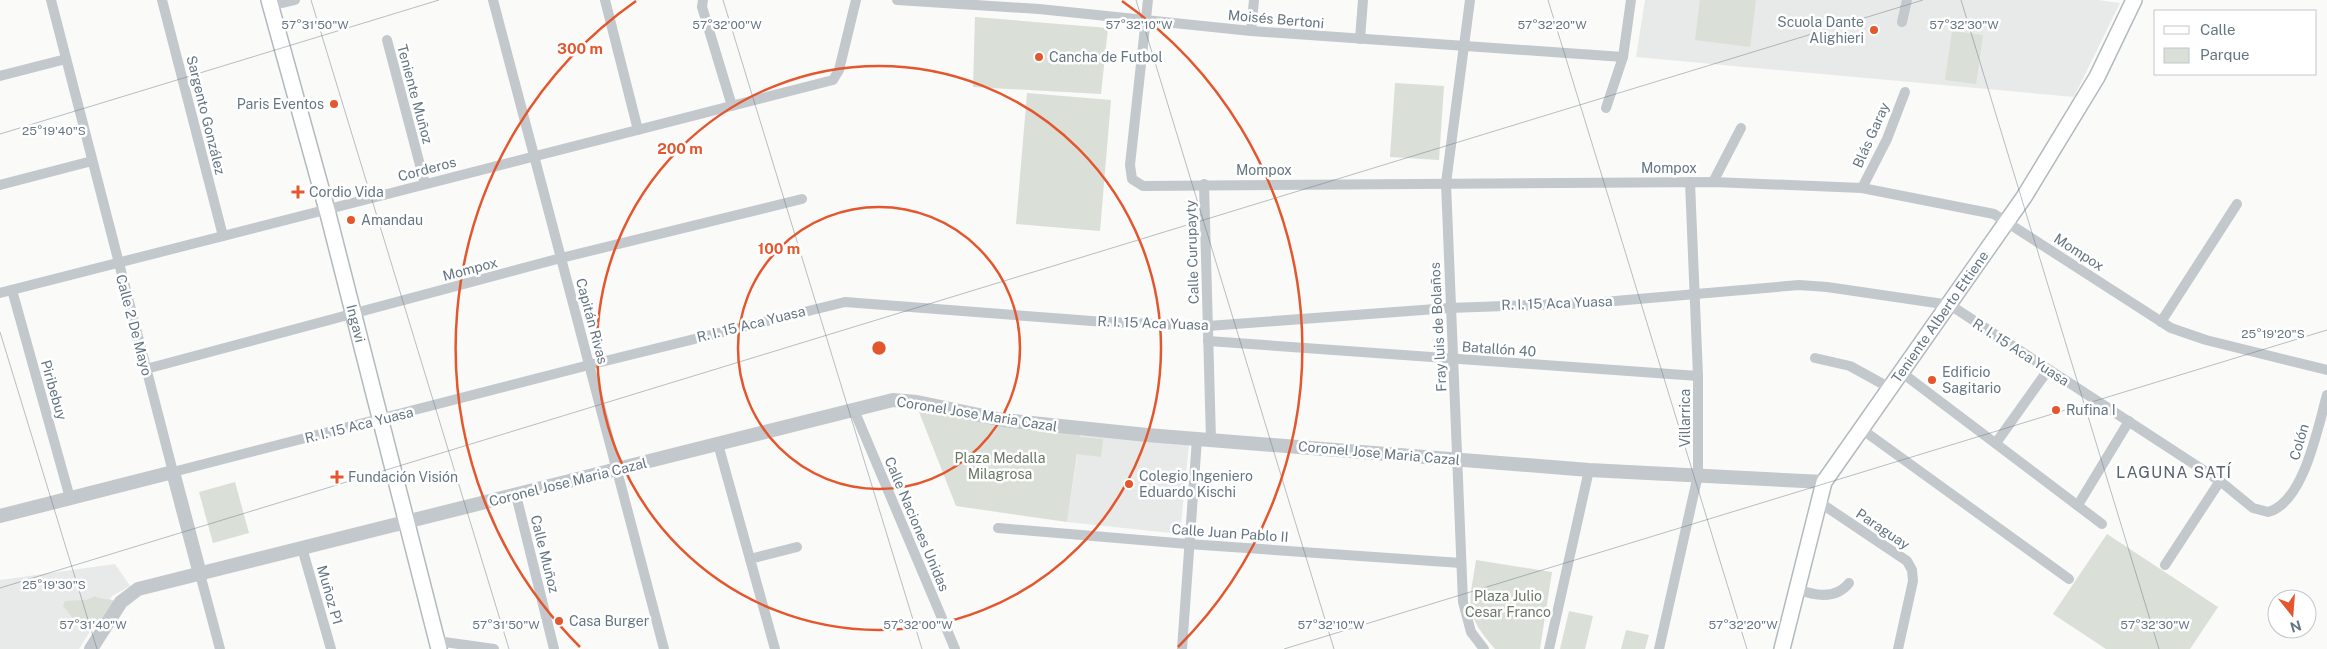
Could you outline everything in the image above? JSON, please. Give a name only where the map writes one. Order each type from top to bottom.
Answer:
[{"type":"main road","name":"Teniente Alberto Ettiene","points":[[1782,649],[1824,482],[1860,428],[1950,305],[2007,222],[2097,77],[2134,0]]},
{"type":"main road","name":"Ingavi","points":[[269,3],[327,210],[379,420],[438,645]]},
{"type":"street","name":"Calle 2 De Mayo","points":[[51,0],[220,649]]},
{"type":"street","name":"Sargento González","points":[[162,0],[223,236]]},
{"type":"street","points":[[269,3],[295,0]]},
{"type":"street","name":"Capitán Rivas","points":[[494,0],[664,649]]},
{"type":"street","points":[[605,0],[638,130]]},
{"type":"street","points":[[703,0],[702,7],[732,106]]},
{"type":"street","name":"Corderos","points":[[0,293],[833,80],[839,70],[856,0]]},
{"type":"street","name":"Moisés Bertoni","points":[[896,0],[1040,5],[1251,31],[1623,57]]},
{"type":"street","points":[[1146,19],[1148,0]]},
{"type":"street","points":[[1251,31],[1254,0]]},
{"type":"street","points":[[1360,39],[1363,0]]},
{"type":"street","name":"Fray luis de Bolaños","points":[[1470,0],[1462,46],[1446,183],[1449,308],[1458,459],[1462,602],[1471,632],[1484,649]]},
{"type":"street","points":[[1606,108],[1623,57],[1631,0]]},
{"type":"street","points":[[1902,22],[1907,0]]},
{"type":"street","name":"Mompox","points":[[1146,19],[1130,173],[1136,184],[1143,186],[1204,184],[1713,182],[1862,188],[1994,214],[2171,328],[2206,340],[2327,370]]},
{"type":"street","name":"Teniente Muñoz","points":[[387,40],[425,184]]},
{"type":"street","points":[[0,76],[66,59]]},
{"type":"street","name":"Blás Garay","points":[[1862,188],[1888,139],[1904,92]]},
{"type":"street","points":[[1713,182],[1741,128]]},
{"type":"street","points":[[0,185],[92,161]]},
{"type":"street","name":"Villarrica","points":[[1659,649],[1698,475],[1698,376],[1690,182]]},
{"type":"street","name":"Calle Curupayty","points":[[1204,184],[1211,440]]},
{"type":"street","name":"Mompox","points":[[146,369],[561,258],[802,199]]},
{"type":"street","points":[[2161,322],[2237,204]]},
{"type":"street","name":"R. I. 15 Aca Yuasa","points":[[0,516],[589,365],[845,302],[1106,322],[1208,326],[1449,308],[1592,303],[1799,286],[1827,287],[1950,305],[2220,482],[2254,508],[2268,512]]},
{"type":"street","name":"Piribebuy","points":[[12,290],[70,498]]},
{"type":"street","name":"Batallón 40","points":[[1208,342],[1698,376]]},
{"type":"street","points":[[1815,358],[1850,366],[1890,388]]},
{"type":"street","points":[[1996,443],[2048,370]]},
{"type":"street","points":[[1901,372],[2102,524]]},
{"type":"street","name":"Colón","points":[[2268,512],[2281,505],[2306,470],[2327,395]]},
{"type":"street","name":"Coronel Jose Maria Cazal","points":[[91,649],[121,602],[130,593],[138,589],[893,400],[1003,420],[1087,430],[1589,470],[1824,482]]},
{"type":"street","name":"Calle Naciones Unidas","points":[[854,410],[955,649]]},
{"type":"street","points":[[2078,505],[2128,421]]},
{"type":"street","points":[[1860,428],[2069,579]]},
{"type":"street","points":[[1182,649],[1197,439]]},
{"type":"street","points":[[718,444],[775,649]]},
{"type":"street","points":[[1549,649],[1589,470]]},
{"type":"street","points":[[2165,565],[2220,482]]},
{"type":"street","name":"Calle Muñoz","points":[[516,494],[554,649]]},
{"type":"street","name":"Paraguay","points":[[1819,502],[1907,561],[1912,570],[1913,581],[1898,649]]},
{"type":"street","name":"Calle Juan Pablo II","points":[[998,528],[1461,564]]},
{"type":"street","points":[[750,559],[797,547]]},
{"type":"street","name":"Muñoz P1","points":[[302,548],[331,649]]},
{"type":"street","points":[[1797,590],[1825,596],[1842,592],[1849,583]]},
{"type":"street","points":[[438,645],[494,649]]},
{"type":"shaded area","name":"Scuola Dante Alighieri","points":[[1645,0],[2098,0],[2120,3],[2074,97],[1636,57]]},
{"type":"shaded area","name":"Colegio Ingeniero Eduardo Kischi","points":[[1081,431],[1189,445],[1180,534],[1067,522]]},
{"type":"shaded area","points":[[115,564],[130,586],[112,596],[79,649],[0,649],[0,580]]},
{"type":"green space","points":[[1700,0],[1756,0],[1750,47],[1695,40]]},
{"type":"green space","name":"Cancha de Futbol","points":[[975,17],[1108,28],[1101,94],[973,87]]},
{"type":"green space","points":[[1952,31],[1983,35],[1976,84],[1945,80]]},
{"type":"green space","points":[[1395,83],[1444,86],[1439,160],[1390,157]]},
{"type":"green space","points":[[1027,93],[1111,100],[1100,231],[1016,224]]},
{"type":"green space","name":"Plaza Medalla Milagrosa","points":[[917,407],[1081,431],[1080,437],[1103,439],[1101,457],[1077,454],[1067,522],[956,506]]},
{"type":"green space","points":[[235,482],[249,533],[213,543],[199,492]]},
{"type":"green space","points":[[2107,534],[2218,607],[2190,649],[2106,649],[2053,614]]},
{"type":"green space","name":"Plaza Julio Cesar Franco","points":[[1476,560],[1552,572],[1540,649],[1495,649],[1485,636],[1473,617],[1471,608],[1470,599]]},
{"type":"green space","points":[[95,596],[113,600],[114,606],[96,629],[77,623],[63,606],[65,601],[86,600]]},
{"type":"green space","points":[[1569,611],[1593,616],[1585,649],[1560,649]]},
{"type":"green space","points":[[1626,630],[1649,635],[1645,649],[1621,649]]},
{"type":"place","name":"Scuola Dante Alighieri","points":[[1874,30]]},
{"type":"place","name":"Cancha de Futbol","points":[[1039,57]]},
{"type":"place","name":"Paris Eventos","points":[[334,104]]},
{"type":"place","name":"Cordio Vida","points":[[298,192]]},
{"type":"place","name":"Amandau","points":[[351,220]]},
{"type":"place","name":"Edificio Sagitario","points":[[1932,380]]},
{"type":"place","name":"Rufina I","points":[[2056,410]]},
{"type":"place","name":"Fundación Visión","points":[[337,477]]},
{"type":"place","name":"Colegio Ingeniero Eduardo Kischi","points":[[1129,484]]},
{"type":"place","name":"Casa Burger","points":[[559,621]]},
{"type":"district","name":"LAGUNA SATÍ","points":[[2174,472]]}]
